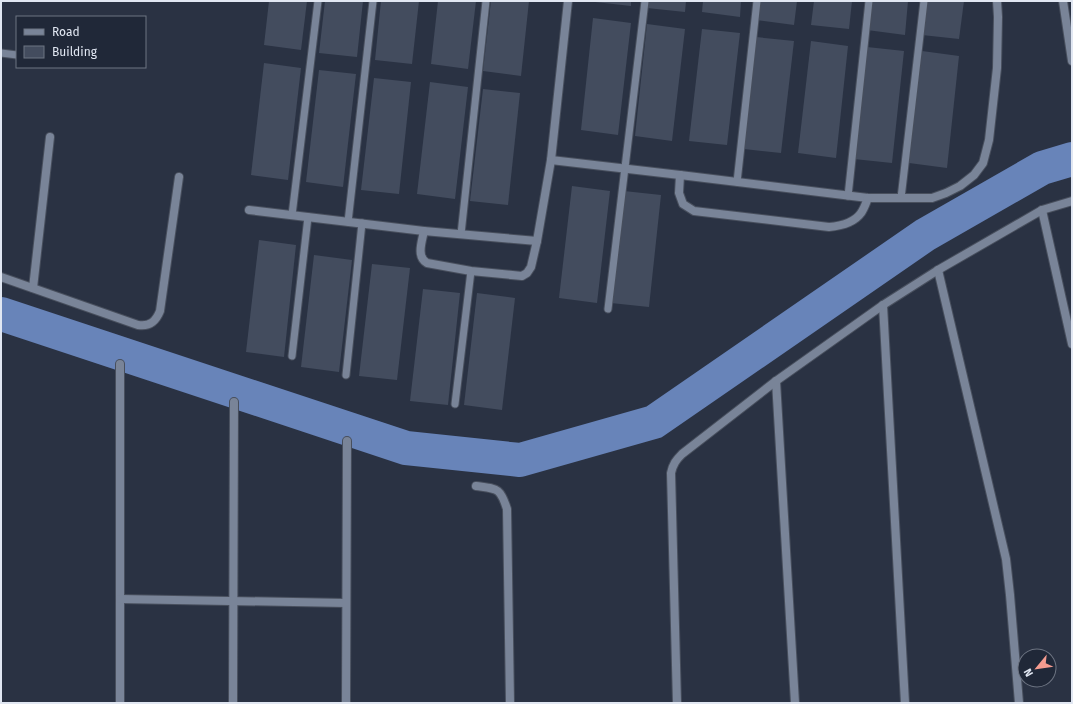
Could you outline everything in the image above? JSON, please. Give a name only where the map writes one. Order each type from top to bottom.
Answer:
[{"type":"street","points":[[424,231],[420,253],[424,261],[428,263],[470,271],[522,276],[532,267],[551,160],[568,1]]},
{"type":"street","points":[[551,160],[868,198],[932,198],[960,186],[974,175],[983,164],[989,140],[997,68],[997,1]]},
{"type":"street","points":[[1063,1],[1072,61]]},
{"type":"street","points":[[33,288],[50,137]]},
{"type":"street","points":[[680,175],[679,193],[683,204],[694,211],[829,228],[855,220],[862,213],[868,198]]},
{"type":"street","points":[[1,277],[138,325],[143,326],[151,324],[157,318],[160,311],[180,177]]},
{"type":"street","points":[[677,703],[672,466],[682,454],[776,381],[883,305],[938,270],[1042,210],[1072,201]]},
{"type":"street","points":[[250,210],[424,231],[537,241]]},
{"type":"street","points":[[1042,210],[1072,344]]},
{"type":"street","points":[[938,270],[1006,559],[1019,703]]},
{"type":"street","points":[[883,305],[905,703]]},
{"type":"street","points":[[120,364],[120,703]]},
{"type":"street","points":[[776,381],[795,703]]},
{"type":"street","points":[[233,703],[234,402]]},
{"type":"street","points":[[346,703],[347,441]]},
{"type":"street","points":[[476,486],[497,489],[504,497],[508,509],[510,703]]},
{"type":"street","points":[[120,599],[346,603]]},
{"type":"lane","points":[[292,215],[318,1]]},
{"type":"lane","points":[[348,222],[373,1]]},
{"type":"lane","points":[[461,234],[486,1]]},
{"type":"lane","points":[[608,309],[645,1]]},
{"type":"lane","points":[[737,182],[757,1]]},
{"type":"lane","points":[[848,196],[869,1]]},
{"type":"lane","points":[[901,198],[924,1]]},
{"type":"lane","points":[[1,53],[16,55]]},
{"type":"lane","points":[[292,356],[308,217]]},
{"type":"lane","points":[[346,375],[362,223]]},
{"type":"lane","points":[[454,404],[470,271]]},
{"type":"building","points":[[269,1],[307,1],[301,50],[264,45]]},
{"type":"building","points":[[325,1],[363,1],[357,57],[319,53]]},
{"type":"building","points":[[381,1],[419,1],[412,64],[375,60]]},
{"type":"building","points":[[438,1],[476,1],[468,69],[431,64]]},
{"type":"building","points":[[491,1],[529,1],[521,76],[483,71]]},
{"type":"building","points":[[631,1],[631,6],[595,2]]},
{"type":"building","points":[[648,1],[686,1],[685,12],[647,8]]},
{"type":"building","points":[[703,1],[741,1],[740,17],[702,12]]},
{"type":"building","points":[[759,1],[797,1],[794,25],[756,20]]},
{"type":"building","points":[[814,1],[852,1],[849,29],[811,25]]},
{"type":"building","points":[[871,1],[908,1],[905,35],[867,30]]},
{"type":"building","points":[[926,1],[964,1],[959,39],[922,35]]},
{"type":"building","points":[[593,18],[631,23],[618,135],[581,130]]},
{"type":"building","points":[[647,24],[685,29],[672,141],[635,136]]},
{"type":"building","points":[[702,29],[740,33],[727,145],[689,141]]},
{"type":"building","points":[[756,37],[794,41],[781,153],[744,149]]},
{"type":"building","points":[[811,41],[848,46],[836,158],[798,153]]},
{"type":"building","points":[[867,47],[904,51],[892,163],[854,159]]},
{"type":"building","points":[[922,51],[959,56],[947,168],[909,163]]},
{"type":"building","points":[[264,63],[301,68],[288,180],[251,175]]},
{"type":"building","points":[[319,70],[356,74],[343,187],[306,182]]},
{"type":"building","points":[[374,78],[411,82],[399,194],[361,190]]},
{"type":"building","points":[[430,82],[468,87],[455,199],[417,194]]},
{"type":"building","points":[[483,89],[520,93],[508,205],[470,201]]},
{"type":"building","points":[[572,186],[610,191],[597,303],[559,298]]},
{"type":"building","points":[[624,191],[661,195],[649,307],[611,303]]},
{"type":"building","points":[[259,240],[296,245],[284,357],[246,352]]},
{"type":"building","points":[[314,255],[352,260],[339,372],[301,367]]},
{"type":"building","points":[[372,264],[410,268],[397,380],[359,376]]},
{"type":"building","points":[[423,289],[460,293],[448,405],[410,401]]},
{"type":"building","points":[[477,293],[515,298],[502,410],[464,405]]},
{"type":"waterway","points":[[1,314],[406,448],[520,460],[654,422],[925,235],[1042,168],[1072,159]]}]
